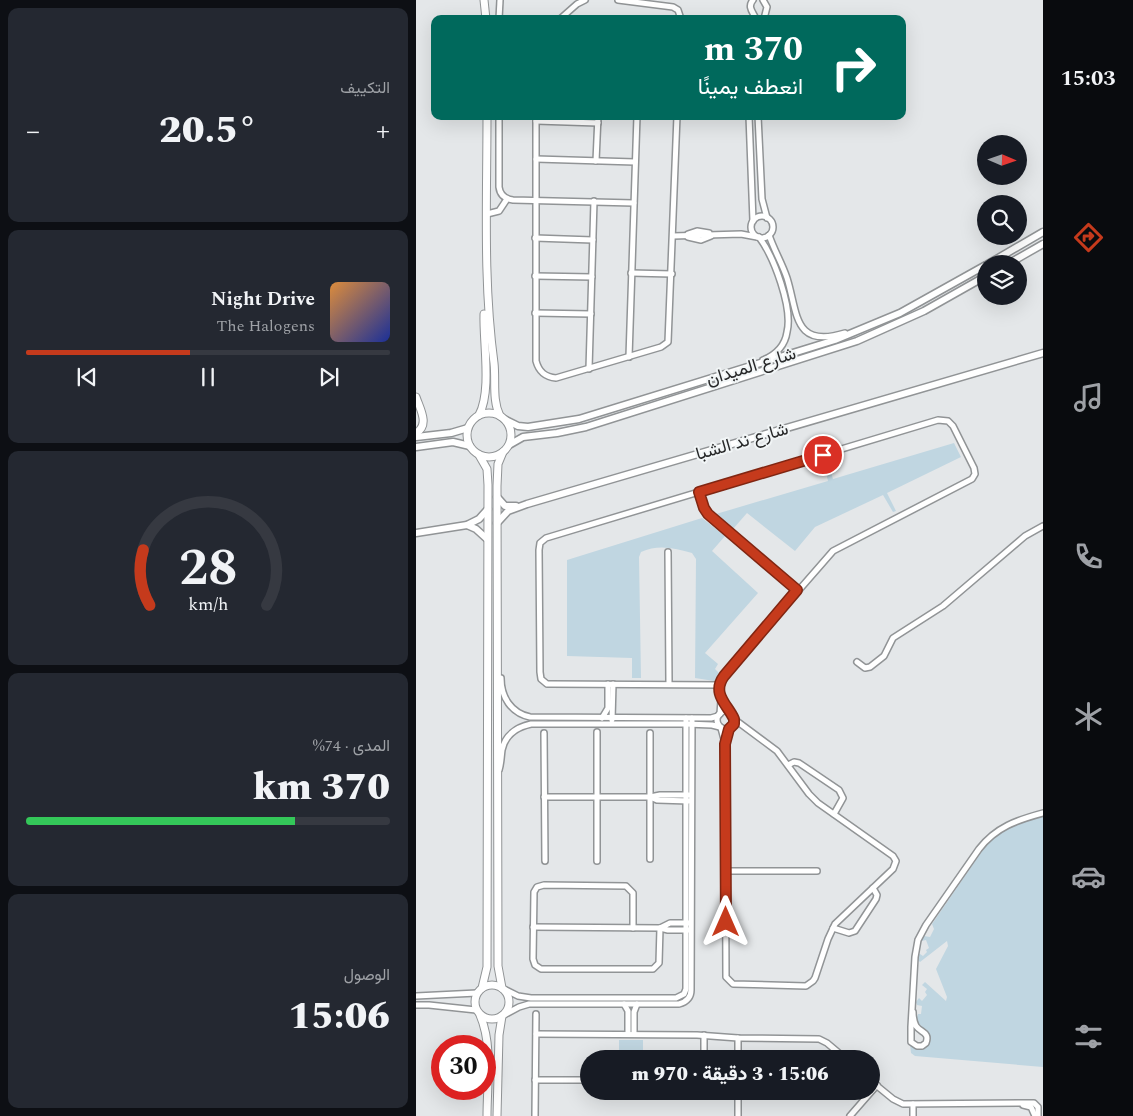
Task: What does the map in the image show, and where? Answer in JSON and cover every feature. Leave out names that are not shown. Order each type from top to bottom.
[{"type":"main road","points":[[484,0],[486,15]]},
{"type":"main road","points":[[487,15],[488,0]]},
{"type":"main road","points":[[478,1012],[490,1019],[503,1015],[507,1011],[509,1002],[509,997],[503,988],[498,966],[497,497],[498,464],[502,452],[509,444],[510,431],[495,401],[487,296],[487,120]]},
{"type":"main road","points":[[487,296],[484,315],[486,396],[483,409],[468,428],[467,437],[470,446],[486,465],[488,473],[487,967],[475,1001],[485,1028],[487,1040],[487,1116]]},
{"type":"main road","points":[[416,397],[424,421],[421,430],[416,433]]},
{"type":"main road","points":[[479,415],[490,413],[502,418]]},
{"type":"main road","points":[[479,455],[491,457],[502,452]]},
{"type":"main road","points":[[480,990],[490,984],[503,988]]},
{"type":"main road","points":[[497,1116],[499,1035],[503,1015]]},
{"type":"street","points":[[499,15],[500,0]]},
{"type":"street","points":[[565,15],[577,4],[585,0]]},
{"type":"street","points":[[618,0],[673,7],[678,10],[679,15]]},
{"type":"street","points":[[753,0],[750,8],[754,15]]},
{"type":"street","points":[[763,0],[767,7],[765,15]]},
{"type":"street","points":[[499,120],[499,190],[502,196],[507,199],[634,203]]},
{"type":"street","points":[[536,120],[536,361],[541,372],[556,378],[664,346],[668,342],[677,120]]},
{"type":"street","points":[[596,161],[598,120]]},
{"type":"street","points":[[629,357],[636,120]]},
{"type":"street","points":[[749,120],[752,230],[765,246],[779,279],[786,307],[788,326],[786,339],[778,350],[750,367]]},
{"type":"street","points":[[758,120],[763,204],[767,218],[772,226],[769,235],[786,275],[795,313],[802,326],[814,335],[825,337],[858,331]]},
{"type":"street","points":[[536,159],[635,162]]},
{"type":"street","points":[[487,214],[499,211],[507,199]]},
{"type":"street","points":[[589,369],[594,201]]},
{"type":"street","points":[[740,234],[760,216],[767,218]]},
{"type":"street","name":"شارع الميدان","points":[[1003,255],[1043,232]]},
{"type":"street","points":[[673,236],[740,234],[766,237],[769,235]]},
{"type":"street","points":[[535,238],[593,240]]},
{"type":"street","points":[[1024,255],[1043,244]]},
{"type":"street","name":"شارع الميدان","points":[[502,418],[523,427],[567,422],[720,374],[750,367],[858,331],[921,303],[977,270]]},
{"type":"street","points":[[632,273],[672,274]]},
{"type":"street","points":[[535,276],[592,277]]},
{"type":"street","name":"شارع الميدان","points":[[509,444],[523,437],[586,427],[842,346],[911,317],[977,281]]},
{"type":"street","points":[[535,313],[591,314]]},
{"type":"street","name":"شارع ند الشبا","points":[[497,523],[508,511],[527,504],[1043,353]]},
{"type":"street","points":[[720,685],[668,683],[547,684],[541,679],[540,672],[540,543],[549,536],[938,420],[945,420],[951,423],[974,468],[975,474],[972,479],[837,548],[829,554],[724,676],[720,685],[721,700],[717,722],[721,728],[725,743],[726,973],[730,983],[736,984],[802,986],[810,984],[815,978],[833,928],[842,916],[895,867],[895,858],[814,800],[775,749],[734,719],[721,700]]},
{"type":"street","points":[[416,437],[451,433],[468,428]]},
{"type":"street","points":[[416,447],[453,442],[470,446]]},
{"type":"street","points":[[699,492],[708,514],[797,590]]},
{"type":"street","name":"شارع ند الشبا","points":[[497,497],[502,504],[509,507],[527,504]]},
{"type":"street","points":[[416,533],[467,525],[479,520],[488,510]]},
{"type":"street","points":[[467,525],[476,529],[487,539]]},
{"type":"street","points":[[857,662],[865,668],[870,667],[885,655],[893,638],[943,606],[1025,536],[1043,526]]},
{"type":"street","points":[[668,552],[668,683]]},
{"type":"street","points":[[498,666],[504,697],[510,707],[521,715],[543,718],[689,721],[721,728],[746,729]]},
{"type":"street","points":[[602,718],[608,708],[611,684]]},
{"type":"street","points":[[611,684],[613,718]]},
{"type":"street","points":[[498,776],[503,746],[509,736],[516,730],[531,724],[689,721],[711,718],[725,712],[730,713]]},
{"type":"street","points":[[585,723],[590,721],[611,721],[613,718]]},
{"type":"street","points":[[725,743],[730,728],[734,724],[734,719]]},
{"type":"street","points":[[503,988],[518,996],[531,998],[678,998],[683,996],[686,991],[689,930],[689,721]]},
{"type":"street","points":[[597,732],[597,861]]},
{"type":"street","points":[[544,733],[545,861]]},
{"type":"street","points":[[650,733],[650,860]]},
{"type":"street","points":[[788,765],[794,762],[799,763],[840,790],[843,798],[834,814]]},
{"type":"street","points":[[544,797],[650,797],[656,795],[689,798]]},
{"type":"street","points":[[913,1012],[916,1025],[928,1037],[926,1043],[922,1046],[914,1045],[911,1040],[916,948],[926,925],[988,838],[1010,823],[1043,813]]},
{"type":"street","points":[[726,871],[817,871]]},
{"type":"street","points":[[633,928],[633,893],[629,888],[623,886],[553,885],[540,886],[535,889],[533,896],[534,962],[538,967],[544,969],[653,969],[659,963],[660,928]]},
{"type":"street","points":[[833,928],[849,933],[854,931],[876,899],[876,893],[873,888]]},
{"type":"street","points":[[660,928],[670,923],[689,924]]},
{"type":"street","points":[[533,927],[689,930]]},
{"type":"street","points":[[503,1015],[529,1004],[679,1004],[688,1000],[692,990],[689,930]]},
{"type":"street","points":[[416,996],[480,990]]},
{"type":"street","points":[[624,1004],[628,1011],[628,1034]]},
{"type":"street","points":[[634,1034],[634,1010],[637,1004]]},
{"type":"street","points":[[416,1005],[478,1012]]},
{"type":"street","points":[[535,1116],[536,1014]]},
{"type":"street","points":[[536,1034],[704,1035],[738,1038],[819,1039],[835,1050]]},
{"type":"street","points":[[704,1035],[704,1050]]},
{"type":"street","points":[[738,1038],[738,1050]]},
{"type":"street","points":[[535,1080],[580,1080]]},
{"type":"street","points":[[880,1088],[903,1104],[1021,1104],[1030,1106],[1036,1116]]},
{"type":"street","points":[[738,1100],[738,1116]]},
{"type":"street","points":[[850,1116],[864,1100]]},
{"type":"street","points":[[913,1104],[913,1116]]},
{"type":"shaded area","points":[[954,443],[961,457],[887,493],[896,511],[893,512],[883,495],[815,527],[795,551],[747,513],[733,529],[716,514],[828,481],[823,461],[827,460],[833,479]]},
{"type":"shaded area","points":[[702,518],[725,536],[712,551],[758,593],[705,653],[718,664],[715,669],[719,673],[717,679],[714,681],[695,678],[696,559],[692,553],[673,548],[654,548],[641,552],[639,557],[641,678],[632,678],[632,658],[567,656],[567,560]]},
{"type":"shaded area","points":[[1043,815],[1043,1067],[915,1056],[911,1053],[910,1044],[921,1048],[929,1035],[916,1020],[918,1014],[921,1014],[922,1006],[917,1005],[916,1002],[919,998],[922,1001],[927,995],[925,992],[927,989],[922,985],[925,982],[946,1001],[947,997],[936,969],[948,946],[947,941],[920,962],[918,955],[923,956],[929,948],[926,940],[921,941],[924,936],[930,937],[934,929],[932,924],[989,841],[1008,828]]},
{"type":"shaded area","points":[[619,1040],[643,1040],[643,1050],[619,1050]]},
{"type":"route","points":[[726,922],[725,744],[729,729],[734,724],[734,719],[721,700],[720,685],[722,678],[797,590],[708,514],[699,492],[823,455]]}]
